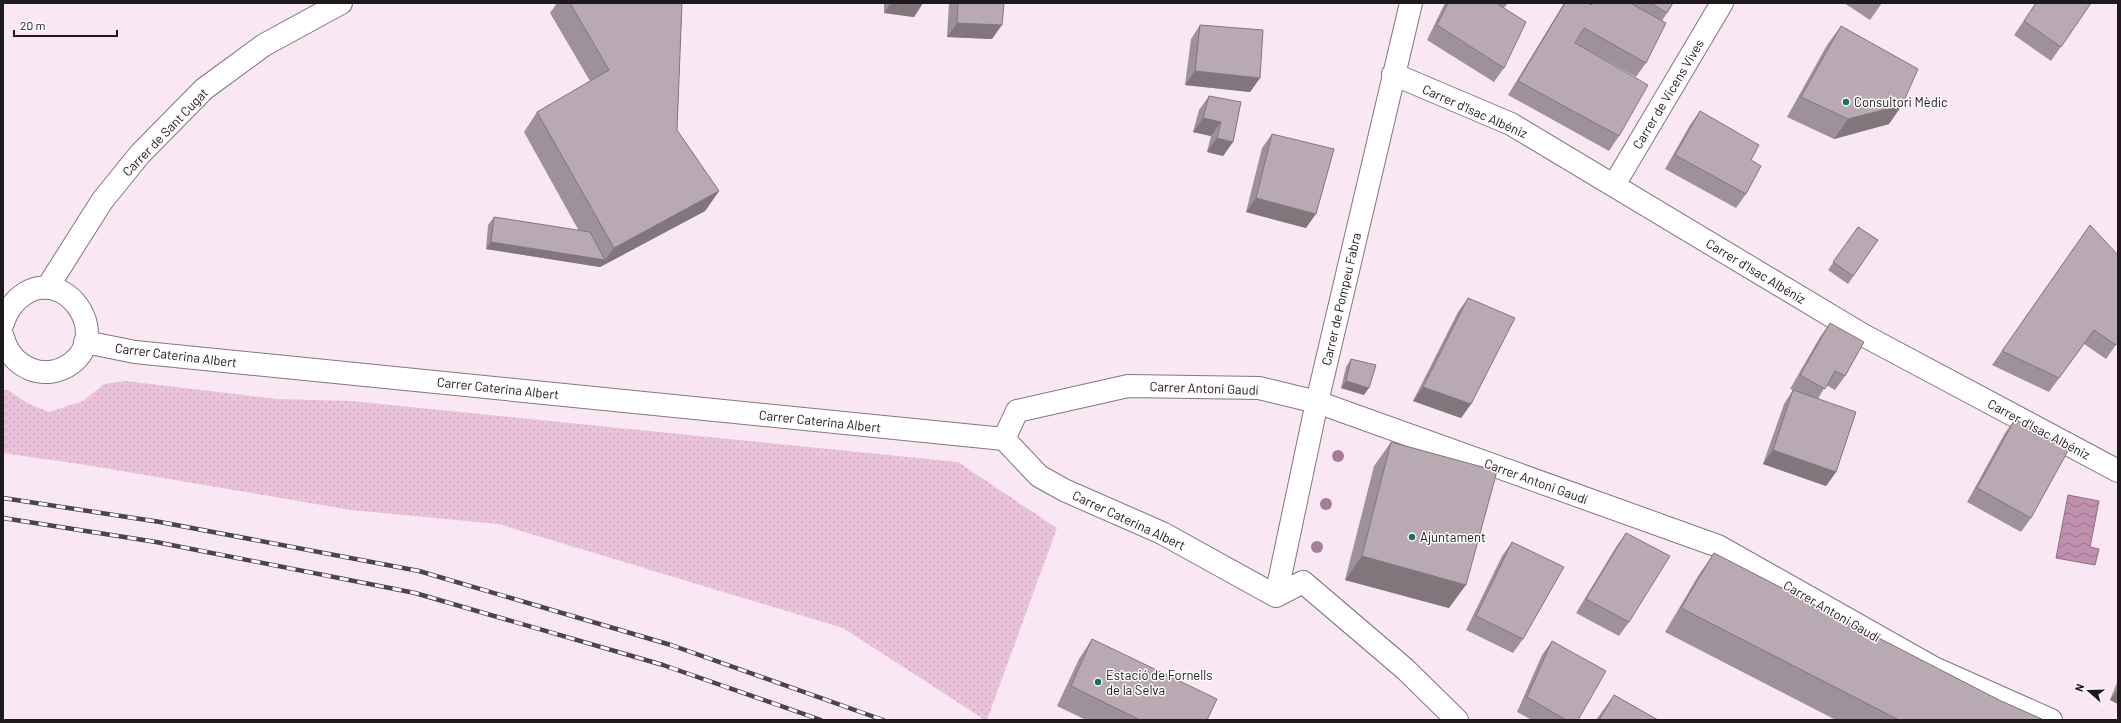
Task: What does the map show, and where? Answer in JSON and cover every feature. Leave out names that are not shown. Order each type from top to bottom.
[{"type":"street","name":"Carrer de Sant Cugat","points":[[47,288],[102,201],[140,154],[204,89],[264,44],[341,3]]},
{"type":"street","name":"Carrer de Pompeu Fabra","points":[[1276,596],[1317,402],[1393,74],[1411,3]]},
{"type":"street","name":"Carrer de Vicens Vives","points":[[1614,186],[1722,3]]},
{"type":"street","name":"Carrer d'Isac Albéniz","points":[[1393,74],[1511,124],[1863,335],[2118,471]]},
{"type":"street","points":[[3,323],[6,311],[14,301],[23,294],[35,289],[47,288],[65,294],[79,306],[85,317],[87,330],[85,342],[77,358],[72,363],[63,369],[40,373],[29,370],[20,364],[5,347],[3,337]]},
{"type":"street","name":"Carrer Caterina Albert","points":[[85,342],[135,352],[1004,439],[1040,476],[1064,490],[1162,533],[1276,596]]},
{"type":"street","name":"Carrer Antoni Gaudí","points":[[1004,439],[1017,411],[1128,386],[1259,388],[1317,402],[1718,546],[1934,668],[2051,720]]},
{"type":"street","points":[[1276,596],[1303,582],[1405,669],[1457,720]]},
{"type":"shaded area","points":[[126,381],[278,399],[351,401],[958,462],[1057,528],[987,720],[985,720],[843,628],[498,524],[351,510],[86,465],[3,453],[3,390],[8,390],[27,403],[49,412],[83,401],[104,384]]},
{"type":"water","points":[[2068,495],[2099,501],[2090,547],[2099,549],[2095,565],[2056,558]]},
{"type":"building","points":[[570,3],[682,3],[677,130],[719,191],[614,248],[537,112],[609,70]]},
{"type":"building","points":[[958,3],[1004,3],[1002,25],[957,23]]},
{"type":"building","points":[[1448,3],[1496,3],[1526,22],[1504,68],[1437,25]]},
{"type":"building","points":[[1565,3],[1588,3],[1591,5],[1593,3],[1630,3],[1666,23],[1646,63],[1584,28],[1575,43],[1648,85],[1619,136],[1518,81]]},
{"type":"building","points":[[1651,3],[1673,3],[1667,13]]},
{"type":"building","points":[[2036,3],[2091,3],[2061,47],[2024,21]]},
{"type":"building","points":[[1200,25],[1263,30],[1260,78],[1195,71]]},
{"type":"building","name":"Consultori Mèdic","points":[[1841,26],[1918,69],[1902,105],[1848,119],[1801,97]]},
{"type":"building","points":[[1209,96],[1241,102],[1233,142],[1217,138],[1221,122],[1203,118]]},
{"type":"building","points":[[1700,111],[1759,145],[1751,160],[1761,166],[1746,194],[1675,155]]},
{"type":"building","points":[[1272,134],[1334,149],[1316,214],[1256,198]]},
{"type":"building","points":[[494,217],[590,232],[605,260],[491,242]]},
{"type":"building","points":[[2090,225],[2118,255],[2118,342],[2116,345],[2094,330],[2059,378],[2002,351]]},
{"type":"building","points":[[1858,227],[1878,240],[1853,276],[1833,262]]},
{"type":"building","points":[[1468,298],[1515,318],[1471,404],[1423,387]]},
{"type":"building","points":[[1830,323],[1864,342],[1845,376],[1835,371],[1825,389],[1800,375]]},
{"type":"building","points":[[1351,359],[1376,365],[1369,388],[1346,381]]},
{"type":"building","points":[[1793,390],[1856,412],[1836,472],[1773,450]]},
{"type":"building","points":[[2015,419],[2069,449],[2031,518],[1977,488]]},
{"type":"building","name":"Ajuntament","points":[[1391,442],[1497,471],[1466,585],[1362,556]]},
{"type":"building","points":[[1626,533],[1670,556],[1629,622],[1586,599]]},
{"type":"building","points":[[1512,542],[1564,567],[1523,639],[1476,616]]},
{"type":"building","points":[[1714,553],[1999,700],[2044,720],[1899,720],[1681,608]]},
{"type":"building","points":[[1092,639],[1217,699],[1207,720],[1140,720],[1071,686]]},
{"type":"building","points":[[1552,641],[1606,671],[1578,720],[1566,720],[1527,697]]},
{"type":"building","points":[[1614,695],[1658,720],[1599,720]]},
{"type":"railway","points":[[3,498],[160,522],[419,571],[671,645],[883,720]]},
{"type":"railway","points":[[3,518],[156,542],[415,593],[663,665],[821,720]]},
{"type":"place","name":"Consultori Mèdic","points":[[1846,102]]},
{"type":"place","name":"Ajuntament","points":[[1412,537]]},
{"type":"place","name":"Estació de Fornells de la Selva","points":[[1098,682]]}]
